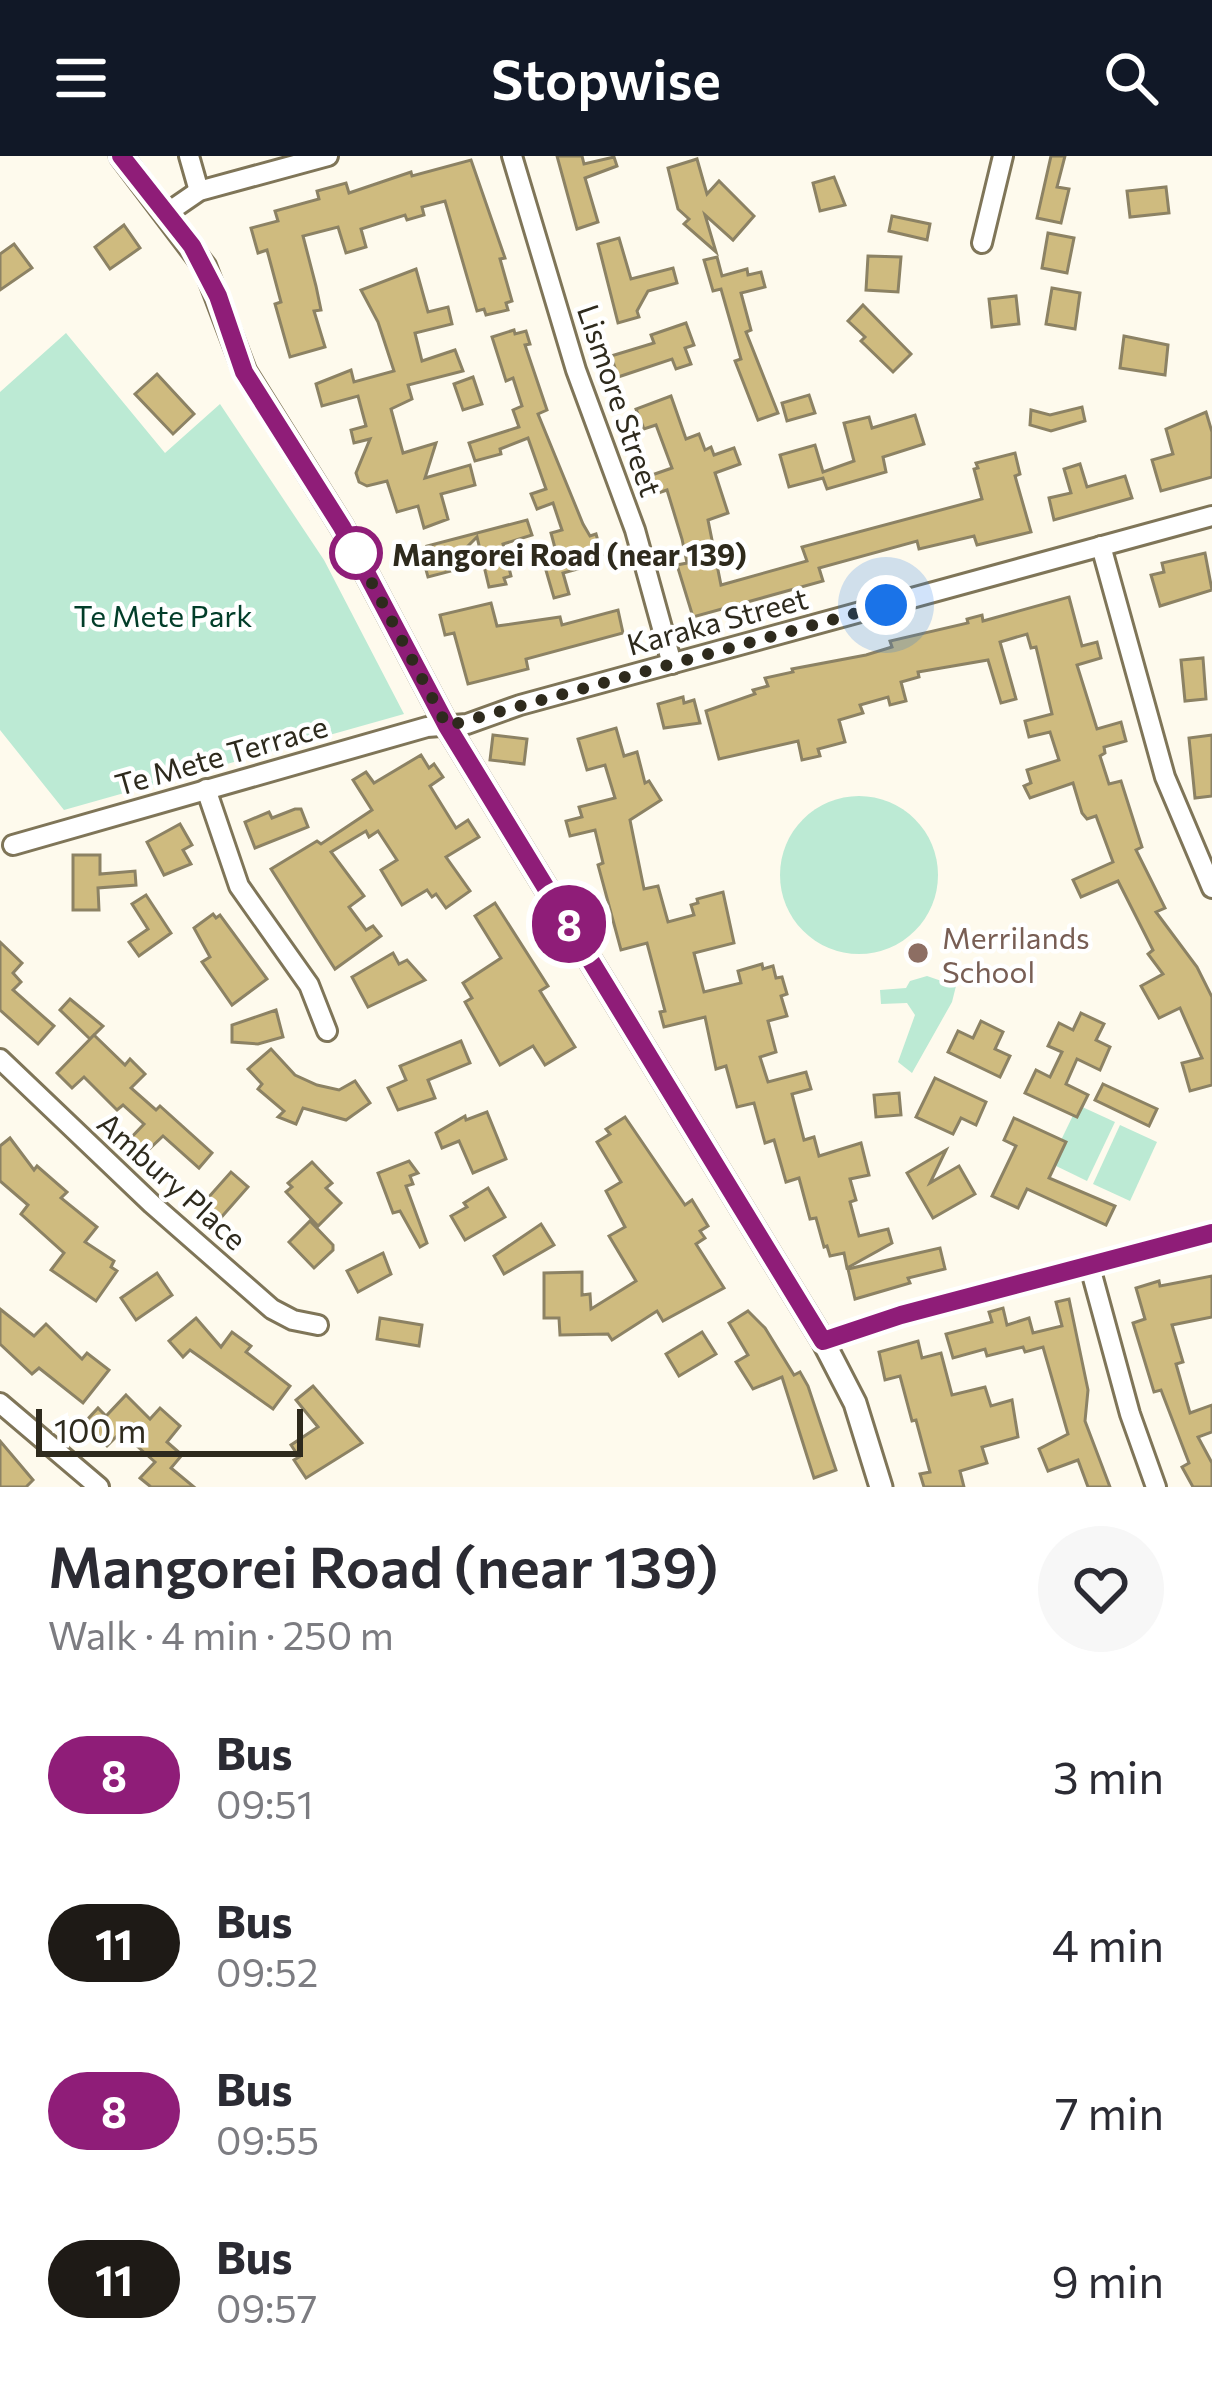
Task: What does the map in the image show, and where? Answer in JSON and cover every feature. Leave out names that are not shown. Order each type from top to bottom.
[{"type":"main road","points":[[121,156],[205,267],[244,372],[342,527],[447,726],[823,1341],[855,1403],[881,1487]]},
{"type":"street","points":[[189,156],[199,191]]},
{"type":"street","points":[[167,213],[199,191],[328,156]]},
{"type":"street","name":"Lismore Street","points":[[512,156],[576,370],[635,530],[672,664]]},
{"type":"street","points":[[982,243],[1004,156]]},
{"type":"street","name":"Karaka Street","points":[[447,726],[1212,516]]},
{"type":"street","points":[[1101,546],[1165,777],[1212,888]]},
{"type":"street","name":"Te Mete Terrace","points":[[13,845],[427,727],[447,726]]},
{"type":"street","points":[[206,789],[238,886],[309,985],[327,1031]]},
{"type":"street","name":"Ambury Place","points":[[0,1059],[152,1204],[272,1309],[318,1325]]},
{"type":"street","points":[[823,1341],[901,1315],[1212,1233]]},
{"type":"street","points":[[1090,1267],[1130,1414],[1156,1487]]},
{"type":"street","points":[[0,1402],[99,1487]]},
{"type":"green space","name":"Te Mete Park","points":[[66,333],[165,453],[220,404],[324,560],[404,714],[64,810],[0,730],[0,392]]},
{"type":"green space","points":[[859,796],[889,802],[915,819],[932,845],[938,875],[932,905],[915,931],[889,948],[859,954],[829,948],[803,931],[786,905],[780,875],[786,845],[803,819],[829,802]]},
{"type":"green space","points":[[927,976],[956,986],[952,1002],[912,1073],[898,1062],[915,1015],[907,1003],[881,1004],[880,990],[906,988],[910,981]]},
{"type":"green space","points":[[1078,1105],[1115,1122],[1087,1181],[1050,1163]]},
{"type":"green space","points":[[1120,1125],[1157,1142],[1130,1201],[1093,1184]]},
{"type":"building","points":[[557,156],[582,156],[584,164],[614,157],[617,166],[585,178],[598,222],[577,229]]},
{"type":"building","points":[[1051,156],[1065,156],[1057,187],[1069,189],[1061,223],[1037,218]]},
{"type":"building","points":[[697,159],[707,194],[719,181],[754,216],[733,240],[705,215],[716,252],[684,224],[689,219],[678,209],[668,168]]},
{"type":"building","points":[[471,160],[505,258],[500,259],[512,301],[506,303],[508,310],[486,315],[484,309],[477,311],[445,201],[422,207],[424,215],[407,220],[405,215],[361,229],[366,247],[346,253],[338,227],[303,236],[321,310],[314,311],[325,347],[290,357],[267,250],[258,253],[251,228],[278,221],[275,211],[319,199],[317,191],[346,183],[349,193],[411,172],[412,176]]},
{"type":"building","points":[[834,177],[845,205],[820,211],[813,183]]},
{"type":"building","points":[[1166,187],[1169,213],[1130,217],[1127,191]]},
{"type":"building","points":[[892,216],[930,224],[927,240],[889,231]]},
{"type":"building","points":[[124,225],[140,248],[110,269],[95,247]]},
{"type":"building","points":[[1048,233],[1074,238],[1067,273],[1042,268]]},
{"type":"building","points":[[619,238],[631,279],[673,268],[677,283],[648,291],[637,311],[639,317],[618,323],[598,244]]},
{"type":"building","points":[[14,244],[32,268],[0,290],[0,254]]},
{"type":"building","points":[[868,256],[901,257],[898,292],[866,290]]},
{"type":"building","points":[[717,257],[722,276],[747,269],[748,275],[761,272],[765,287],[741,293],[751,330],[746,332],[778,413],[758,420],[735,361],[741,359],[721,289],[713,291],[704,260]]},
{"type":"building","points":[[416,269],[428,312],[448,307],[452,324],[415,333],[422,361],[455,350],[463,371],[408,385],[412,399],[391,409],[403,453],[436,443],[425,478],[470,465],[475,485],[441,494],[448,519],[424,528],[418,506],[397,512],[387,481],[367,486],[359,482],[356,473],[370,439],[354,443],[351,430],[366,426],[358,396],[322,406],[316,384],[351,370],[354,382],[394,371],[378,322],[361,290]]},
{"type":"building","points":[[1052,288],[1080,293],[1075,329],[1046,324]]},
{"type":"building","points":[[1016,296],[1019,324],[992,327],[989,299]]},
{"type":"building","points":[[863,305],[911,354],[893,372],[848,321]]},
{"type":"building","points":[[686,323],[694,345],[685,348],[691,364],[676,369],[672,359],[618,377],[611,356],[654,343],[651,335]]},
{"type":"building","points":[[514,330],[515,334],[526,331],[530,344],[525,345],[547,410],[538,414],[583,524],[590,536],[596,534],[602,555],[583,560],[585,567],[563,573],[569,594],[554,598],[545,567],[559,563],[551,533],[562,530],[553,503],[537,509],[531,494],[546,489],[528,438],[500,449],[501,454],[475,461],[469,443],[519,427],[513,410],[522,406],[513,378],[506,381],[492,337]]},
{"type":"building","points":[[1124,336],[1168,345],[1165,375],[1120,368]]},
{"type":"building","points":[[157,374],[194,414],[173,434],[135,394]]},
{"type":"building","points":[[473,377],[482,404],[463,410],[454,384]]},
{"type":"building","points":[[809,395],[815,413],[787,421],[782,403]]},
{"type":"building","points":[[671,396],[686,439],[699,434],[705,450],[711,447],[714,455],[734,448],[740,464],[715,473],[728,513],[708,520],[721,585],[807,561],[802,547],[982,499],[976,463],[1015,453],[1020,474],[1015,476],[1031,532],[977,545],[974,536],[919,549],[917,541],[819,568],[823,581],[693,617],[677,565],[687,563],[667,490],[655,494],[649,476],[672,468],[656,425],[644,429],[636,409]]},
{"type":"building","points":[[1082,407],[1085,421],[1051,431],[1030,425],[1031,410],[1050,415]]},
{"type":"building","points":[[1206,412],[1212,432],[1212,477],[1161,491],[1152,460],[1173,454],[1166,429]]},
{"type":"building","points":[[915,415],[924,444],[883,457],[886,472],[827,489],[823,478],[789,487],[780,455],[815,445],[823,472],[854,461],[844,423],[869,417],[872,428]]},
{"type":"building","points":[[1080,464],[1087,487],[1125,476],[1132,498],[1054,520],[1049,498],[1071,493],[1064,469]]},
{"type":"building","points":[[527,520],[532,535],[503,544],[511,576],[504,578],[506,584],[489,587],[477,537],[453,561],[455,570],[428,577],[423,559],[430,557],[427,546]]},
{"type":"building","points":[[1205,553],[1212,590],[1160,606],[1151,575],[1164,572],[1162,563]]},
{"type":"building","points":[[1069,597],[1082,646],[1097,642],[1101,658],[1077,665],[1097,729],[1121,722],[1126,741],[1104,747],[1100,756],[1109,784],[1121,781],[1142,847],[1136,850],[1165,908],[1156,912],[1197,967],[1212,997],[1212,1085],[1190,1091],[1182,1063],[1202,1058],[1180,1008],[1159,1018],[1141,986],[1163,974],[1148,954],[1153,950],[1118,881],[1081,897],[1073,880],[1113,862],[1096,816],[1087,819],[1082,813],[1073,783],[1030,798],[1024,786],[1031,783],[1027,770],[1059,760],[1050,732],[1029,737],[1025,721],[1052,714],[1036,647],[1031,648],[1027,634],[1000,642],[1016,699],[1001,703],[988,660],[918,672],[919,677],[901,682],[906,701],[890,705],[888,697],[860,705],[863,713],[839,720],[845,742],[818,749],[820,756],[802,760],[798,741],[719,759],[706,711],[755,694],[753,690],[768,686],[765,678],[792,669],[866,655],[892,647],[890,641],[968,623],[967,619],[982,615],[983,621]]},
{"type":"building","points":[[491,603],[497,626],[560,617],[562,625],[618,610],[623,633],[526,659],[528,669],[468,684],[454,633],[445,635],[440,615]]},
{"type":"building","points":[[1203,658],[1206,699],[1185,701],[1181,660]]},
{"type":"building","points":[[683,697],[684,703],[694,700],[700,723],[664,728],[658,704]]},
{"type":"building","points":[[616,728],[624,756],[637,752],[645,783],[649,781],[661,800],[630,820],[644,889],[658,886],[668,922],[694,915],[691,905],[697,899],[723,892],[734,943],[694,953],[704,992],[741,983],[738,971],[773,966],[787,994],[781,996],[787,1016],[768,1021],[776,1052],[760,1057],[768,1082],[806,1072],[811,1089],[792,1094],[804,1140],[814,1137],[819,1156],[861,1143],[869,1175],[850,1179],[859,1236],[888,1229],[892,1243],[847,1268],[844,1253],[830,1256],[824,1247],[816,1218],[810,1219],[799,1178],[786,1182],[774,1140],[765,1143],[754,1103],[737,1107],[726,1066],[716,1069],[705,1017],[664,1027],[660,1012],[665,1011],[647,943],[621,950],[598,865],[603,863],[595,830],[570,836],[566,821],[582,817],[579,807],[615,798],[605,765],[587,770],[578,739]]},
{"type":"building","points":[[493,735],[527,739],[524,764],[490,760]]},
{"type":"building","points":[[1212,735],[1212,796],[1195,798],[1189,738]]},
{"type":"building","points":[[421,755],[443,777],[430,786],[456,828],[468,820],[479,837],[446,857],[470,891],[446,908],[427,890],[402,905],[381,870],[397,860],[378,831],[369,837],[366,831],[331,852],[364,896],[349,907],[366,930],[373,926],[381,936],[335,969],[271,869],[317,841],[321,844],[372,810],[353,780],[366,772],[374,783]]},
{"type":"building","points":[[301,809],[308,827],[255,848],[245,822],[269,812],[272,818]]},
{"type":"building","points":[[180,824],[192,845],[183,850],[191,864],[164,875],[147,842]]},
{"type":"building","points":[[73,855],[100,855],[100,874],[135,871],[136,885],[98,888],[99,910],[73,910]]},
{"type":"building","points":[[146,895],[171,933],[139,956],[129,942],[148,929],[132,904]]},
{"type":"building","points":[[495,903],[548,986],[540,991],[575,1047],[545,1065],[533,1046],[500,1065],[465,1002],[472,998],[463,983],[501,958],[475,916]]},
{"type":"building","points":[[213,914],[220,915],[267,979],[232,1005],[202,962],[210,957],[194,928]]},
{"type":"building","points":[[0,942],[22,963],[13,973],[21,982],[13,990],[54,1026],[38,1044],[0,1010]]},
{"type":"building","points":[[393,953],[399,964],[407,960],[425,980],[368,1007],[352,977]]},
{"type":"building","points":[[70,999],[103,1026],[90,1039],[60,1010]]},
{"type":"building","points":[[276,1010],[283,1037],[258,1044],[232,1042],[232,1025]]},
{"type":"building","points":[[1081,1013],[1104,1024],[1096,1040],[1110,1047],[1100,1070],[1077,1059],[1066,1084],[1088,1095],[1077,1117],[1025,1093],[1036,1070],[1050,1077],[1062,1052],[1048,1046],[1059,1023],[1073,1030]]},
{"type":"building","points":[[981,1021],[1003,1032],[995,1049],[1010,1056],[1000,1077],[948,1052],[958,1031],[973,1038]]},
{"type":"building","points":[[94,1035],[125,1065],[130,1059],[145,1074],[131,1088],[156,1110],[160,1106],[212,1153],[199,1168],[163,1136],[142,1156],[127,1142],[144,1124],[123,1105],[117,1110],[84,1077],[72,1088],[57,1073]]},
{"type":"building","points":[[461,1041],[470,1063],[428,1080],[435,1098],[398,1110],[388,1088],[406,1080],[400,1066]]},
{"type":"building","points":[[271,1049],[295,1075],[317,1085],[339,1090],[355,1081],[370,1103],[346,1120],[303,1108],[296,1124],[278,1117],[284,1111],[258,1089],[262,1084],[248,1069]]},
{"type":"building","points":[[935,1078],[986,1102],[976,1125],[961,1118],[953,1134],[916,1117]]},
{"type":"building","points":[[1103,1084],[1157,1109],[1149,1126],[1095,1100]]},
{"type":"building","points":[[899,1093],[901,1115],[876,1117],[874,1095]]},
{"type":"building","points":[[487,1112],[506,1159],[473,1173],[459,1141],[442,1148],[436,1133],[465,1116],[466,1120]]},
{"type":"building","points":[[625,1117],[685,1205],[692,1200],[708,1226],[700,1231],[705,1238],[696,1244],[724,1288],[663,1321],[657,1311],[612,1340],[608,1334],[560,1335],[559,1318],[544,1318],[544,1273],[582,1272],[582,1295],[590,1294],[591,1309],[636,1281],[609,1236],[625,1227],[606,1191],[621,1182],[597,1142],[610,1134],[606,1129]]},
{"type":"building","points":[[1014,1118],[1066,1142],[1049,1178],[1115,1206],[1106,1225],[1027,1189],[1018,1208],[992,1196],[1016,1146],[1004,1140]]},
{"type":"building","points":[[10,1138],[34,1170],[37,1166],[67,1192],[61,1198],[97,1227],[85,1242],[114,1261],[111,1267],[117,1271],[96,1301],[51,1270],[64,1253],[21,1214],[28,1205],[0,1181],[0,1146]]},
{"type":"building","points":[[946,1150],[930,1183],[959,1166],[975,1194],[933,1218],[907,1173]]},
{"type":"building","points":[[409,1161],[418,1173],[410,1176],[413,1184],[406,1186],[427,1243],[420,1247],[400,1211],[393,1213],[378,1173]]},
{"type":"building","points":[[312,1162],[332,1183],[326,1188],[341,1203],[318,1226],[286,1192],[292,1187],[288,1183]]},
{"type":"building","points":[[231,1172],[248,1187],[218,1221],[206,1210],[212,1203],[207,1199]]},
{"type":"building","points":[[488,1188],[505,1217],[465,1240],[451,1216]]},
{"type":"building","points":[[310,1221],[333,1245],[314,1268],[289,1242]]},
{"type":"building","points":[[541,1224],[554,1245],[504,1274],[494,1256]]},
{"type":"building","points":[[940,1248],[945,1269],[855,1299],[848,1269]]},
{"type":"building","points":[[383,1253],[391,1274],[358,1292],[347,1271]]},
{"type":"building","points":[[157,1273],[172,1295],[136,1320],[121,1298]]},
{"type":"building","points":[[1212,1276],[1212,1317],[1172,1325],[1183,1362],[1176,1364],[1190,1413],[1212,1405],[1212,1432],[1198,1437],[1212,1463],[1212,1487],[1193,1487],[1182,1467],[1189,1463],[1161,1390],[1154,1392],[1133,1323],[1145,1319],[1136,1288]]},
{"type":"building","points":[[1069,1299],[1088,1390],[1085,1421],[1110,1487],[1088,1487],[1078,1460],[1048,1471],[1039,1449],[1068,1434],[1043,1347],[987,1356],[985,1349],[953,1358],[946,1334],[992,1322],[989,1312],[1003,1308],[1007,1325],[1029,1318],[1033,1333],[1062,1326],[1056,1302]]},
{"type":"building","points":[[0,1309],[34,1336],[46,1324],[82,1359],[87,1353],[109,1370],[83,1403],[39,1368],[32,1374],[0,1344]]},
{"type":"building","points":[[748,1311],[765,1328],[794,1375],[800,1372],[808,1386],[836,1470],[814,1478],[782,1377],[753,1389],[736,1362],[748,1355],[729,1323]]},
{"type":"building","points":[[196,1318],[221,1347],[232,1332],[251,1346],[246,1352],[290,1386],[273,1409],[190,1350],[183,1357],[169,1341]]},
{"type":"building","points":[[380,1318],[422,1325],[419,1346],[377,1339]]},
{"type":"building","points":[[702,1332],[716,1354],[679,1376],[666,1354]]},
{"type":"building","points":[[918,1341],[922,1358],[941,1353],[952,1395],[985,1387],[991,1406],[1012,1400],[1018,1437],[982,1447],[987,1463],[960,1471],[964,1487],[924,1487],[920,1474],[930,1472],[900,1376],[885,1380],[879,1352]]},
{"type":"building","points":[[313,1386],[362,1443],[306,1478],[291,1445],[318,1427],[296,1400]]},
{"type":"building","points":[[126,1395],[150,1419],[160,1408],[180,1426],[167,1442],[182,1455],[171,1468],[194,1487],[151,1487],[140,1478],[155,1462],[121,1432],[107,1446],[84,1423],[98,1408],[106,1416]]},
{"type":"building","points":[[0,1441],[33,1480],[26,1487],[0,1487]]},
{"type":"bus line","name":"8","points":[[121,156],[205,267],[244,372],[342,527],[447,726],[823,1341],[901,1315],[1212,1233]]},
{"type":"place","name":"Mangorei Road (near 139)","points":[[356,553]]},
{"type":"place","name":"Merrilands School","points":[[918,953]]},
{"type":"route","points":[[356,553],[354,549],[447,726],[886,605]]}]
